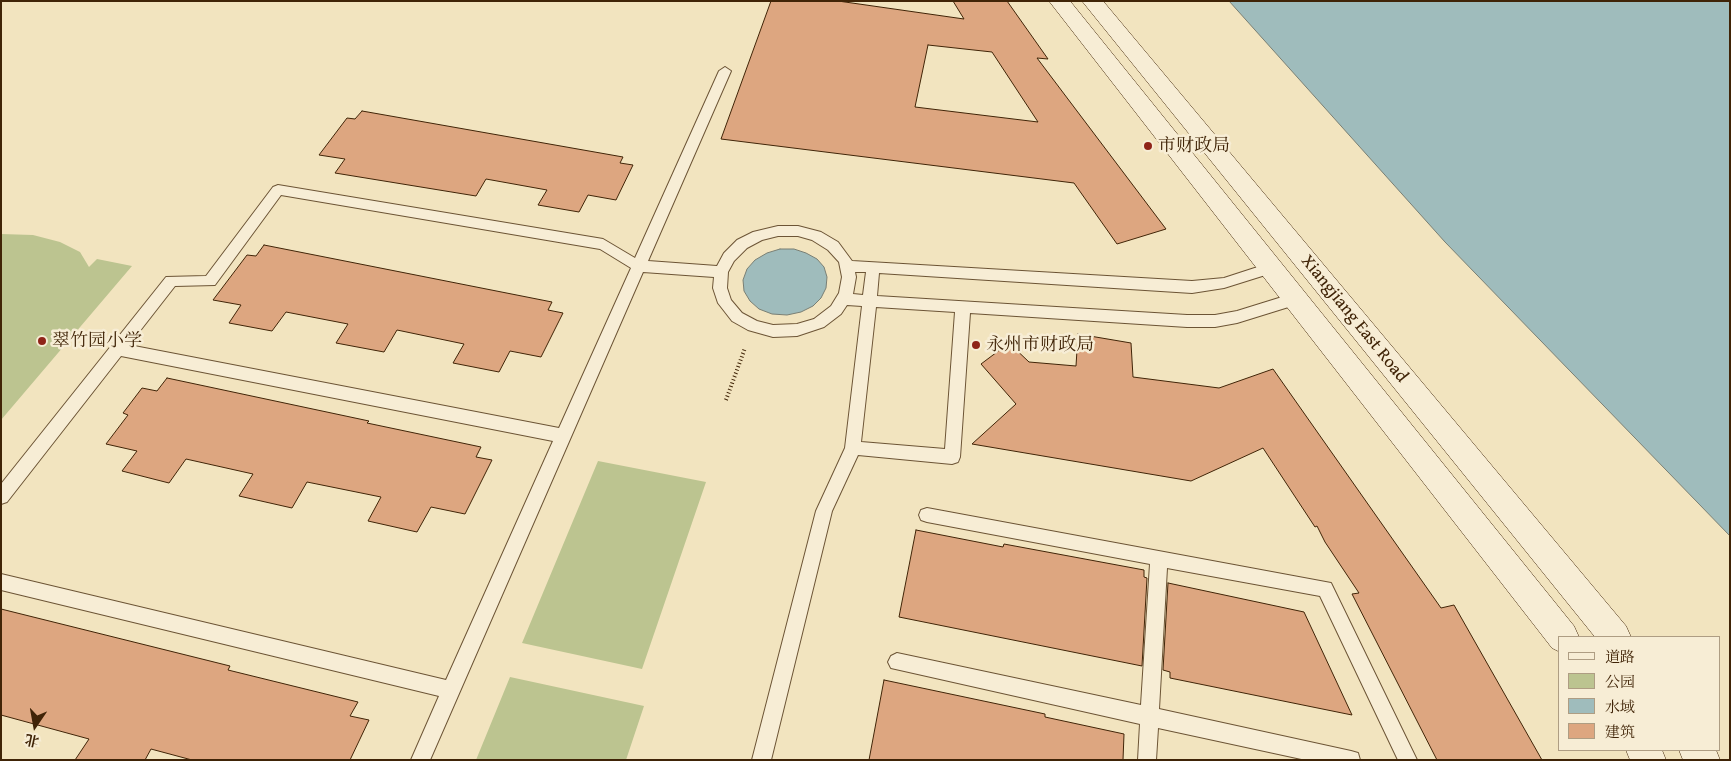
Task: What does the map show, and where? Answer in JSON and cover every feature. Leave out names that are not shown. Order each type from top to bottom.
[{"type":"main road","name":"Xiangjiang East Road","points":[[1059,1],[1562,636]]},
{"type":"main road","name":"Xiangjiang East Road","points":[[1092,1],[1614,636]]},
{"type":"lane","points":[[420,760],[725,71]]},
{"type":"lane","points":[[1,497],[172,281],[210,281],[278,190],[603,244],[638,266],[721,272]]},
{"type":"lane","points":[[778,231],[798,231],[816,236],[833,246],[845,260],[847,266],[849,277],[846,294],[836,310],[818,323],[797,330],[773,331],[753,326],[737,317],[725,303],[720,288],[721,272],[729,257],[742,244],[758,236],[778,231]]},
{"type":"lane","points":[[847,266],[1192,287],[1224,283],[1270,268]]},
{"type":"lane","points":[[761,760],[824,510],[853,448],[873,268]]},
{"type":"lane","points":[[844,299],[1206,321],[1236,316],[1294,298]]},
{"type":"lane","points":[[853,448],[952,457],[963,306]]},
{"type":"lane","points":[[118,349],[563,436]]},
{"type":"lane","points":[[927,515],[1326,589],[1408,760]]},
{"type":"lane","points":[[1147,760],[1159,558]]},
{"type":"lane","points":[[1,582],[451,690]]},
{"type":"lane","points":[[897,662],[1351,760]]},
{"type":"path","points":[[726,400],[753,326]]},
{"type":"green space","name":"翠竹园小学","points":[[1,234],[33,235],[60,242],[80,252],[89,267],[97,259],[132,266],[1,420]]},
{"type":"green space","points":[[598,461],[706,482],[642,669],[522,643]]},
{"type":"green space","points":[[510,677],[644,706],[626,760],[476,760]]},
{"type":"water","points":[[1229,1],[1730,1],[1730,536],[1445,242]]},
{"type":"water","points":[[780,249],[794,249],[806,253],[817,259],[824,267],[827,277],[826,288],[821,298],[813,306],[801,312],[787,315],[772,314],[759,309],[750,301],[744,291],[743,280],[747,269],[755,260],[767,253]]},
{"type":"building","points":[[771,1],[838,1],[964,19],[953,1],[1007,1],[1048,59],[1037,58],[1166,229],[1117,244],[1074,183],[721,139]],"holes":[[[928,45],[992,52],[1038,122],[915,107]]]},
{"type":"building","points":[[362,111],[623,157],[620,163],[633,165],[616,200],[588,195],[579,212],[538,205],[547,190],[486,179],[476,196],[335,173],[345,159],[319,155],[347,118],[355,119]]},
{"type":"building","points":[[264,245],[552,302],[548,310],[563,313],[541,357],[510,351],[499,372],[453,363],[464,344],[397,330],[384,352],[336,343],[348,324],[286,312],[272,331],[229,323],[241,305],[213,300],[247,255],[256,256]]},
{"type":"building","points":[[1078,334],[1131,343],[1133,377],[1219,388],[1273,369],[1441,608],[1454,605],[1542,760],[1437,760],[1352,594],[1359,593],[1325,542],[1317,526],[1315,527],[1263,448],[1191,481],[972,444],[1016,404],[981,364],[1009,343],[1029,362],[1076,366]]},
{"type":"building","points":[[167,378],[481,447],[476,457],[492,460],[465,514],[431,507],[417,532],[368,521],[381,497],[307,482],[292,508],[239,496],[253,474],[186,459],[169,483],[122,471],[137,451],[106,444],[128,415],[123,413],[142,388],[157,391]]},
{"type":"building","points":[[916,530],[1003,547],[1004,544],[1144,570],[1144,577],[1147,578],[1142,666],[899,617]]},
{"type":"building","points":[[1168,583],[1304,612],[1352,715],[1170,678],[1170,672],[1163,670]]},
{"type":"building","points":[[1,609],[230,666],[228,670],[358,702],[350,716],[369,720],[350,760],[192,760],[151,749],[145,760],[75,760],[89,739],[1,715]]},
{"type":"building","points":[[884,680],[1045,714],[1045,717],[1124,734],[1123,760],[869,760]]},
{"type":"place","name":"市财政局","points":[[1148,146]]},
{"type":"place","name":"翠竹园小学","points":[[42,341]]},
{"type":"place","name":"永州市财政局","points":[[976,345]]}]
